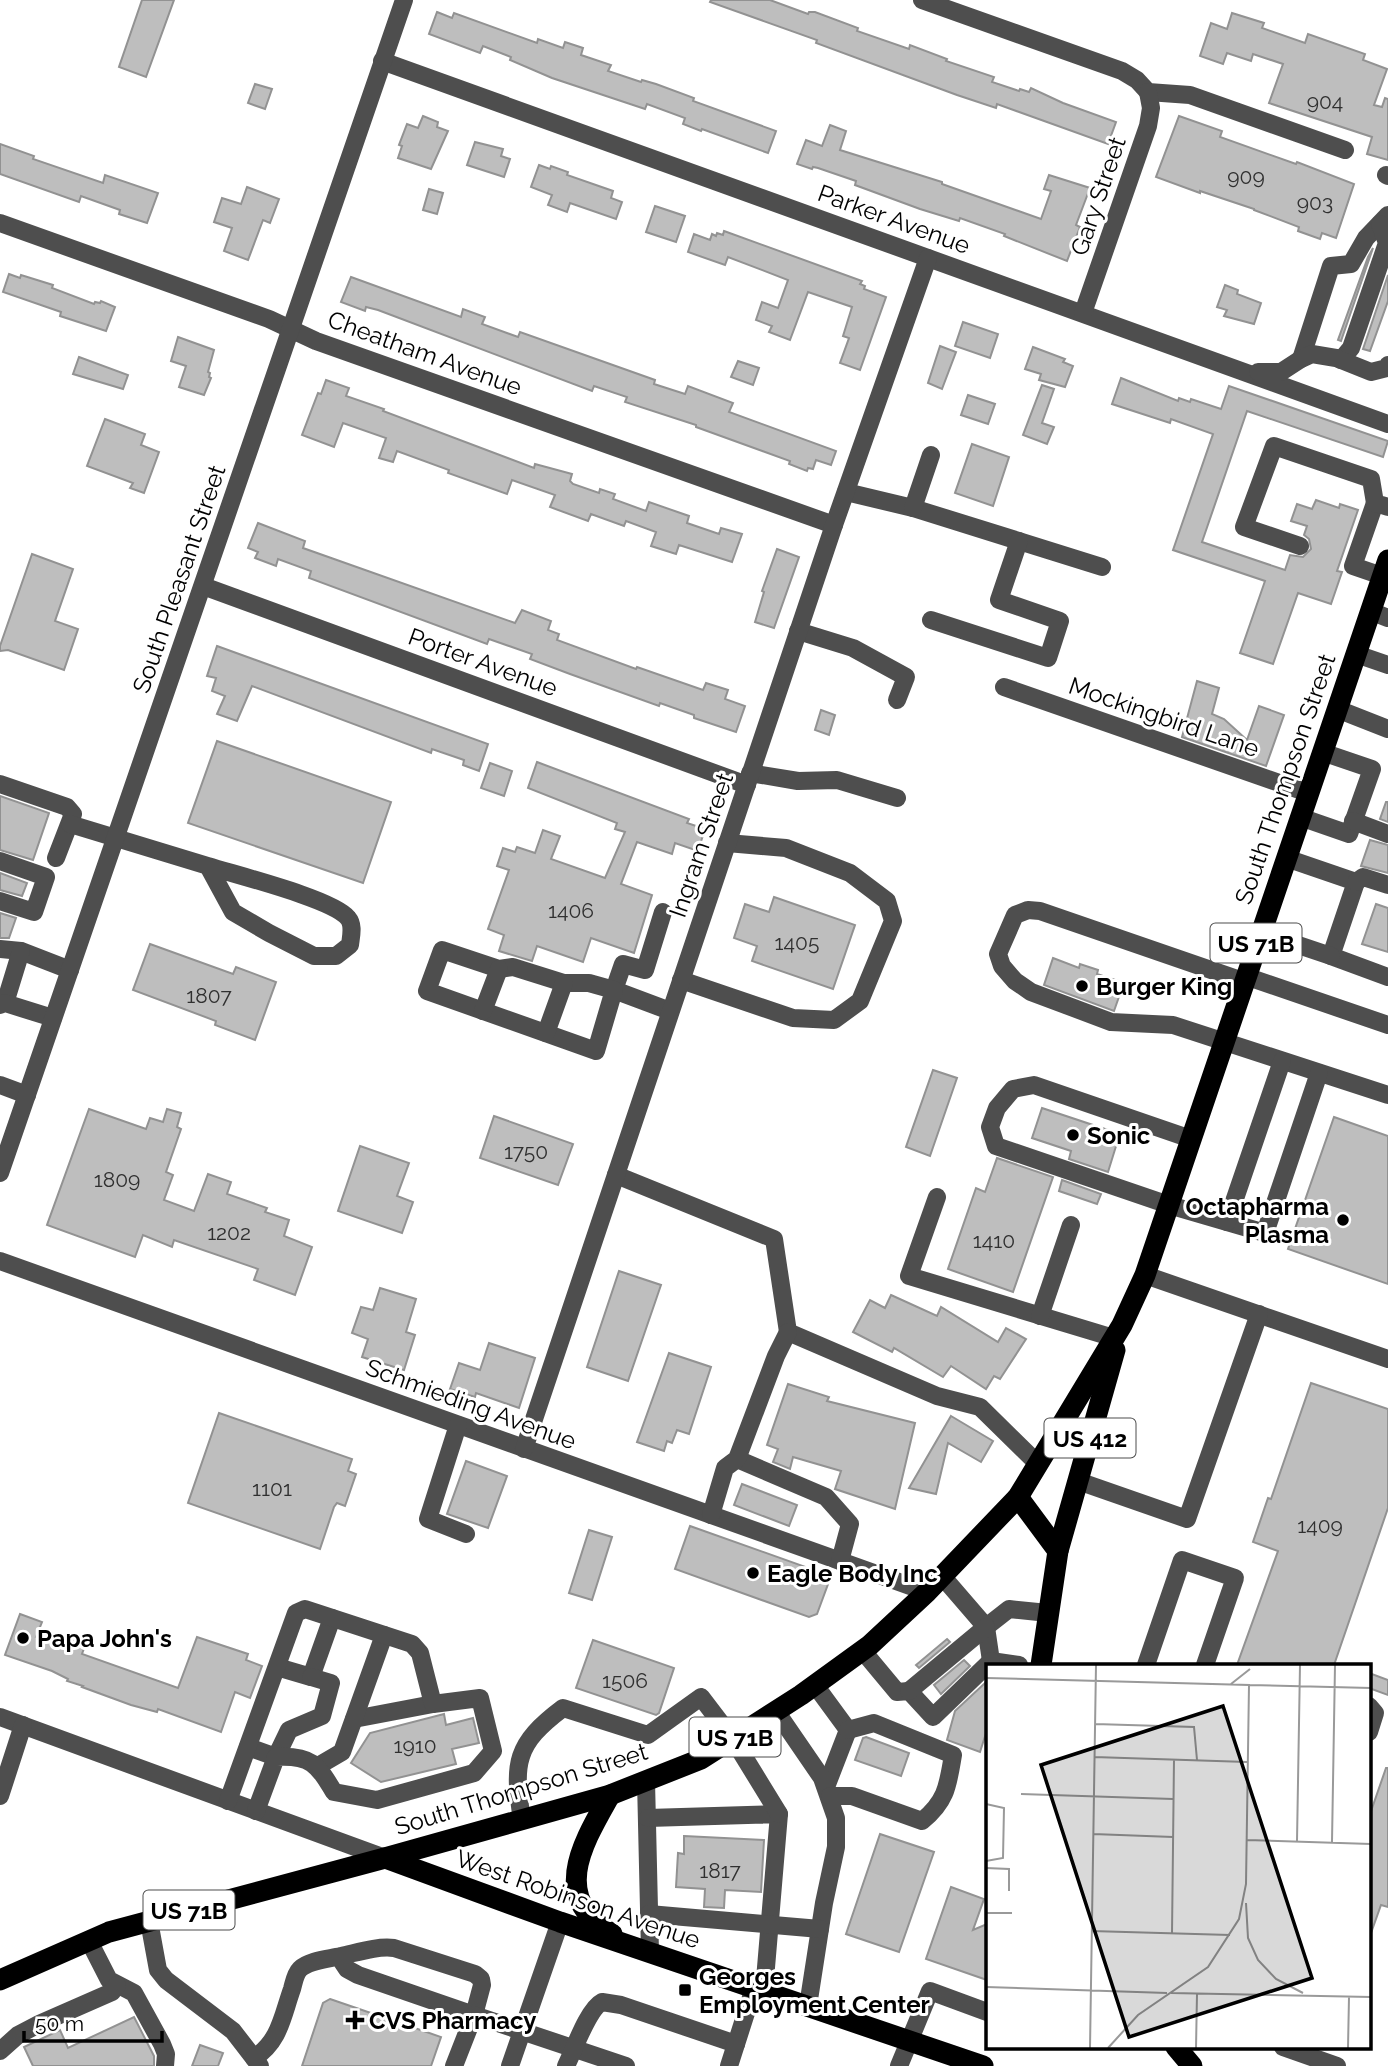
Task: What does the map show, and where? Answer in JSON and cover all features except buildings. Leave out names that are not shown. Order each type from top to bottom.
[{"type":"highway","name":"South Thompson Street","points":[[0,1980],[109,1932],[610,1795],[701,1759],[815,1685],[862,1650],[942,1576],[1018,1497],[1118,1331],[1145,1275],[1356,654],[1379,615],[1386,571]]},
{"type":"highway","name":"US 412","points":[[1041,1664],[1058,1551],[1118,1331]]},
{"type":"highway","points":[[1018,1497],[1058,1551]]},
{"type":"highway","points":[[610,1795],[580,1852],[575,1884],[583,1906],[599,1926],[644,1950]]},
{"type":"highway","name":"West Robinson Avenue","points":[[385,1858],[561,1922],[983,2066]]},
{"type":"highway","points":[[1167,2066],[1175,2048]]},
{"type":"highway","points":[[1176,2048],[1191,2066]]},
{"type":"street","name":"South Pleasant Street","points":[[0,1173],[404,0]]},
{"type":"street","points":[[922,0],[1122,71],[1137,80],[1147,92],[1190,95],[1345,150]]},
{"type":"street","name":"Parker Avenue","points":[[382,61],[1388,424]]},
{"type":"street","name":"Gary Street","points":[[1083,313],[1148,126],[1151,108],[1147,92]]},
{"type":"street","points":[[1301,359],[1331,266],[1351,264],[1366,238],[1384,220]]},
{"type":"street","points":[[1340,360],[1351,348],[1387,243],[1384,220]]},
{"type":"street","name":"Cheatham Avenue","points":[[0,223],[258,315],[329,345],[834,525]]},
{"type":"street","name":"Ingram Street","points":[[524,1449],[798,631],[928,258]]},
{"type":"street","points":[[1244,372],[1281,372],[1312,354],[1340,360],[1371,372],[1387,368],[1388,365]]},
{"type":"street","points":[[1300,546],[1244,527],[1274,446],[1371,479],[1381,505],[1353,566],[1386,571]]},
{"type":"street","points":[[913,508],[931,455]]},
{"type":"street","points":[[846,492],[913,508],[1102,567]]},
{"type":"street","points":[[931,620],[1048,658],[1060,621],[999,600],[1019,541]]},
{"type":"street","name":"Porter Avenue","points":[[203,586],[748,779],[837,780],[897,798]]},
{"type":"street","points":[[798,631],[853,648],[906,677],[897,700]]},
{"type":"street","points":[[1356,654],[1388,665]]},
{"type":"street","name":"Mockingbird Lane","points":[[1004,687],[1308,793]]},
{"type":"street","points":[[1337,709],[1387,726]]},
{"type":"street","points":[[1300,817],[1349,834],[1380,766],[1322,752]]},
{"type":"street","points":[[0,784],[67,807],[73,814],[56,858]]},
{"type":"street","points":[[1353,821],[1388,834]]},
{"type":"street","points":[[70,824],[116,837],[329,904],[349,918],[352,928],[350,944],[336,956],[314,956],[269,933],[233,912],[208,866]]},
{"type":"street","points":[[681,980],[793,1018],[834,1020],[860,1001],[893,921],[887,901],[850,873],[786,848],[727,843]]},
{"type":"street","points":[[1286,858],[1356,882]]},
{"type":"street","points":[[0,861],[46,877],[34,912],[0,901]]},
{"type":"street","points":[[1331,956],[1356,882],[1363,877],[1388,885]]},
{"type":"street","points":[[1388,1024],[1040,911],[1028,910],[1015,915],[998,954],[1002,966],[1015,981],[1043,996],[1111,1022],[1173,1025],[1388,1095]]},
{"type":"street","points":[[663,912],[645,970],[622,964],[614,990],[596,1051],[427,991],[442,950],[499,969],[513,967],[564,983],[589,983],[614,990],[670,1012]]},
{"type":"street","points":[[1260,932],[1388,977]]},
{"type":"street","points":[[0,949],[21,951],[70,970]]},
{"type":"street","points":[[21,951],[2,1004],[53,1018]]},
{"type":"street","points":[[483,1011],[499,969]]},
{"type":"street","points":[[546,1033],[564,983]]},
{"type":"street","points":[[1227,1222],[1282,1061]]},
{"type":"street","points":[[1191,1139],[1034,1085],[1013,1089],[998,1108],[990,1127],[996,1146],[1169,1205],[1265,1233],[1319,1073]]},
{"type":"street","points":[[0,1085],[27,1095]]},
{"type":"street","points":[[616,1175],[774,1239],[788,1332],[776,1356],[737,1459],[725,1468],[711,1515]]},
{"type":"street","points":[[937,1197],[909,1276],[1040,1316],[1118,1331]]},
{"type":"street","points":[[1040,1316],[1071,1225]]},
{"type":"street","name":"Schmieding Avenue","points":[[0,1261],[926,1592]]},
{"type":"street","points":[[1145,1275],[1388,1359]]},
{"type":"street","points":[[1078,1480],[1187,1519],[1259,1314]]},
{"type":"street","points":[[788,1332],[937,1396],[980,1407],[1038,1464]]},
{"type":"street","points":[[458,1425],[428,1519],[466,1534]]},
{"type":"street","points":[[737,1459],[825,1497],[850,1524],[840,1561]]},
{"type":"street","points":[[1146,1664],[1182,1560],[1235,1578],[1205,1664]]},
{"type":"street","points":[[942,1576],[986,1628],[991,1661]]},
{"type":"street","points":[[229,1801],[296,1614],[305,1609],[412,1644],[420,1653],[433,1703]]},
{"type":"street","points":[[862,1650],[897,1692],[909,1691],[1009,1609],[1048,1614]]},
{"type":"street","points":[[310,1677],[332,1618]]},
{"type":"street","points":[[318,1766],[342,1752],[384,1635]]},
{"type":"street","points":[[991,1661],[1012,1664]]},
{"type":"street","points":[[988,1664],[991,1661]]},
{"type":"street","points":[[909,1691],[933,1717],[986,1666]]},
{"type":"street","points":[[256,1811],[289,1730],[322,1716],[331,1683],[277,1667]]},
{"type":"street","points":[[815,1685],[848,1730]]},
{"type":"street","points":[[248,1747],[276,1757],[294,1756],[318,1766],[334,1792],[377,1800],[474,1773],[493,1751],[480,1698],[433,1703],[354,1719]]},
{"type":"street","points":[[522,1820],[516,1772],[523,1752],[537,1730],[563,1708],[648,1735],[701,1698],[733,1739],[779,1814],[771,1923],[759,1990],[729,2066]]},
{"type":"street","points":[[1370,1707],[1375,1713],[1370,1729]]},
{"type":"street","points":[[776,1711],[822,1778],[836,1818],[836,1847],[808,2006]]},
{"type":"street","name":"West Robinson Avenue","points":[[0,1717],[385,1858]]},
{"type":"street","points":[[828,1792],[852,1796],[922,1821],[940,1804],[947,1786],[953,1755],[874,1723],[848,1730]]},
{"type":"street","points":[[0,1796],[23,1725]]},
{"type":"street","points":[[828,1792],[848,1730]]},
{"type":"street","points":[[644,1950],[649,1914],[646,1781]]},
{"type":"street","points":[[648,1818],[779,1814]]},
{"type":"street","points":[[649,1914],[820,1929]]},
{"type":"street","points":[[149,1921],[158,1970],[166,1980],[233,2031],[257,2062],[276,2037],[295,1979],[301,1968],[308,1964],[385,1947],[475,1974],[481,1979],[482,1985],[474,2015],[454,2066]]},
{"type":"street","points":[[510,2066],[561,1922]]},
{"type":"street","points":[[89,1941],[105,1975],[117,1985],[134,1993],[162,2044],[166,2054],[165,2066]]},
{"type":"street","points":[[339,1956],[347,1969],[358,1975],[626,2066]]},
{"type":"street","points":[[0,2051],[18,2035],[112,1992],[117,1985]]},
{"type":"street","points":[[899,2066],[930,1991],[986,2012]]},
{"type":"street","points":[[566,2066],[591,2011],[596,2005],[608,2002],[736,2044]]},
{"type":"street","points":[[1286,2048],[1337,2066]]},
{"type":"place","name":"Burger King","points":[[1082,986]]},
{"type":"place","name":"Sonic","points":[[1073,1135]]},
{"type":"place","name":"Octapharma Plasma","points":[[1343,1220]]},
{"type":"place","name":"Eagle Body Inc","points":[[753,1573]]},
{"type":"place","name":"Papa John's","points":[[23,1638]]},
{"type":"place","name":"Georges Employment Center","points":[[685,1990]]},
{"type":"place","name":"CVS Pharmacy","points":[[355,2020]]}]
